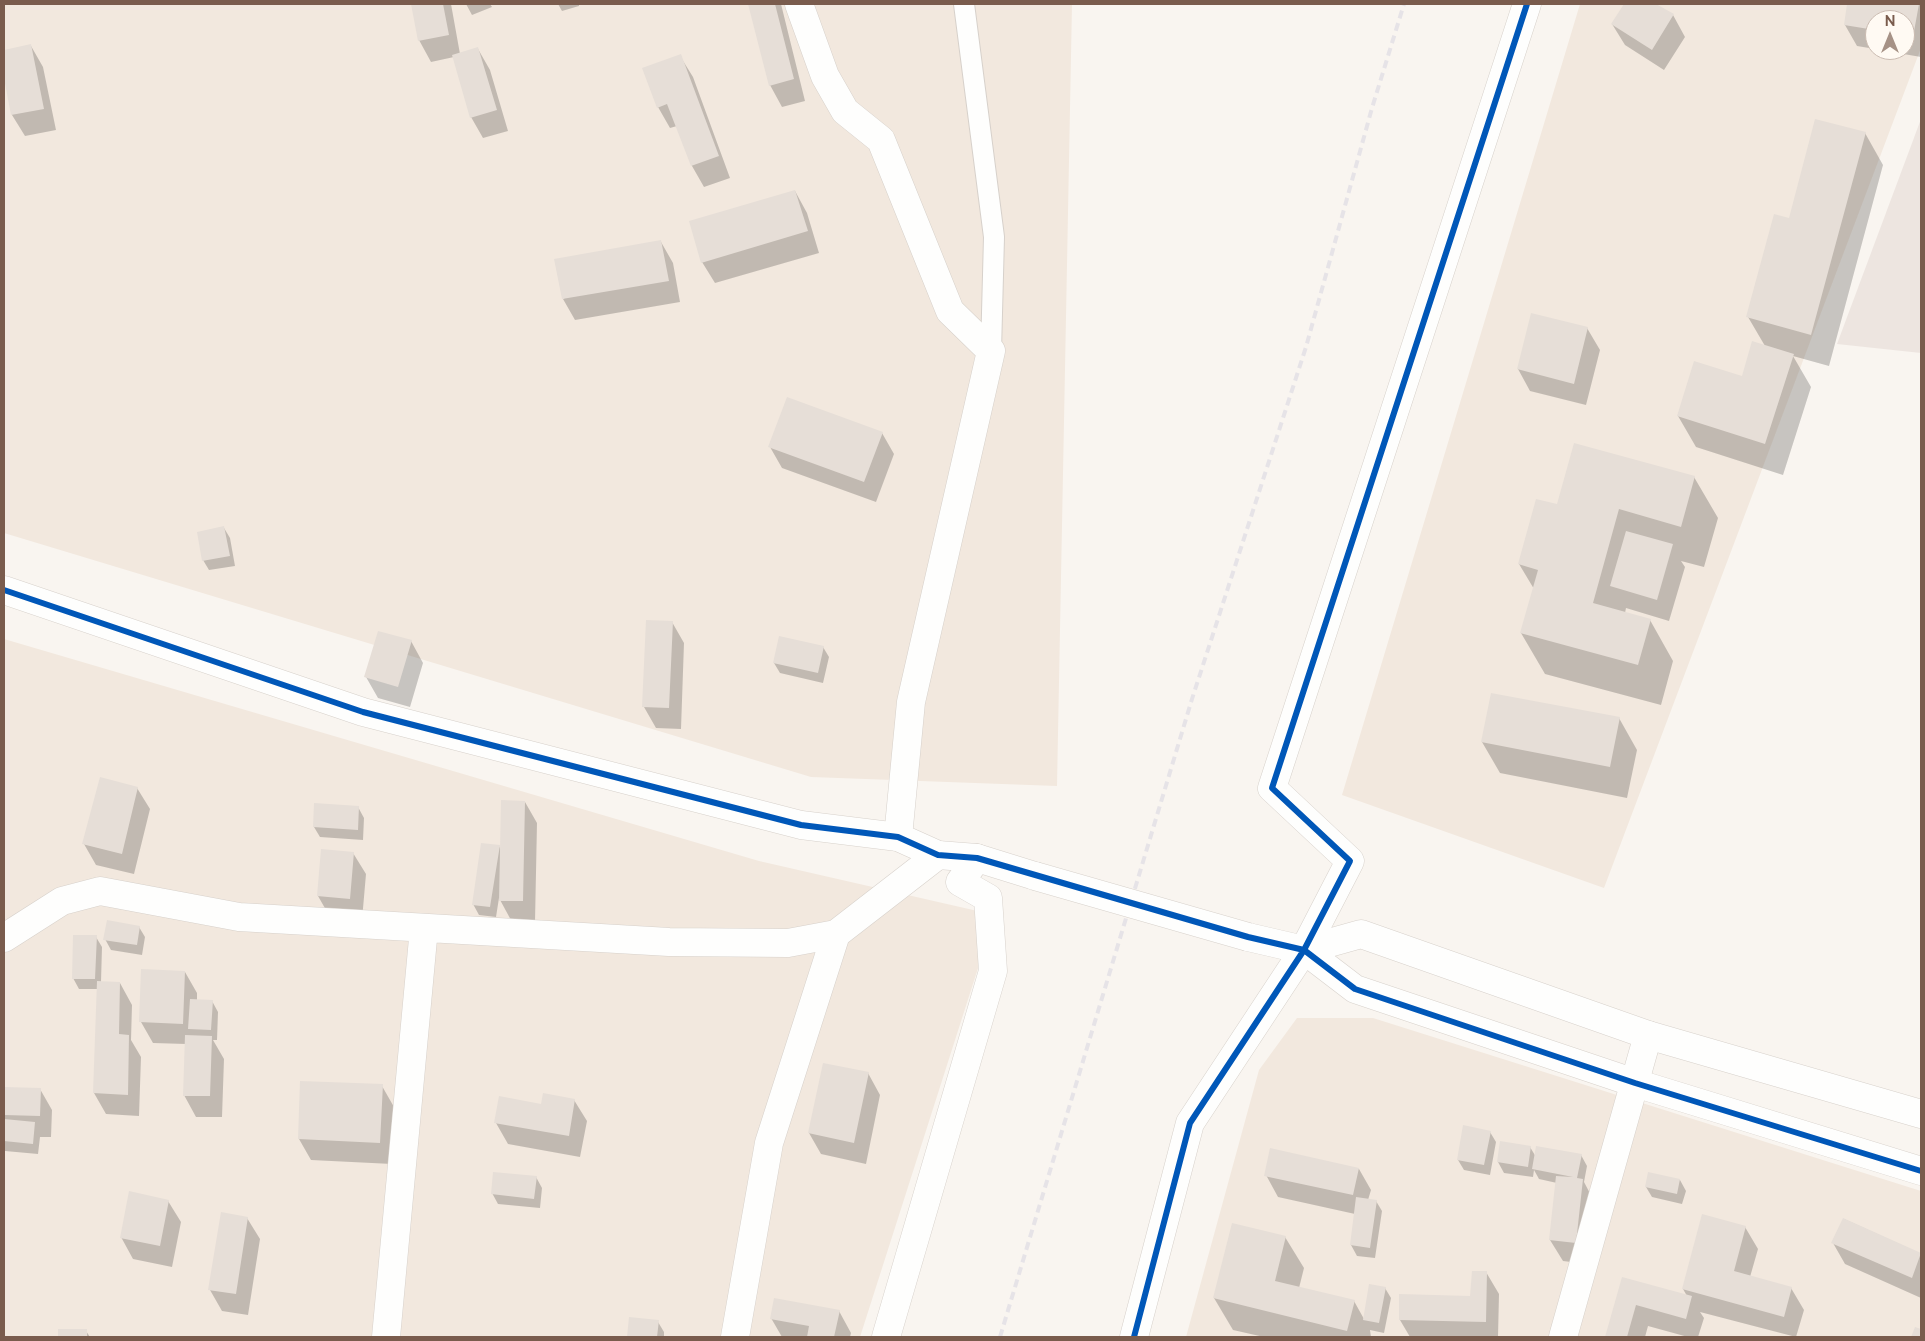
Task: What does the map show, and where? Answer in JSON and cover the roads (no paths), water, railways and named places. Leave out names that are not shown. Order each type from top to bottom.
[{"type":"street","points":[[799,4],[826,76],[844,111],[881,140],[950,311],[991,351],[911,702],[898,838]]},
{"type":"street","points":[[1134,1337],[1190,1123],[1304,950],[1350,861],[1272,788],[1527,4]]},
{"type":"street","points":[[4,590],[363,712],[800,826],[898,838],[938,856],[977,858],[1248,937],[1304,950],[1355,989],[1634,1083],[1921,1171]]},
{"type":"street","points":[[4,938],[62,900],[100,891],[239,917],[668,942],[788,943],[836,934],[938,856]]},
{"type":"street","points":[[886,1337],[993,971],[988,898],[960,882],[977,858]]},
{"type":"street","points":[[386,1337],[424,928]]},
{"type":"street","points":[[735,1337],[769,1143],[836,934]]},
{"type":"street","points":[[1304,950],[1360,934],[1648,1035],[1921,1114]]},
{"type":"street","points":[[1563,1337],[1648,1035]]},
{"type":"lane","points":[[964,4],[994,237],[991,351]]},
{"type":"railway","points":[[1000,1337],[1192,699],[1306,347],[1372,108],[1404,4]]}]
